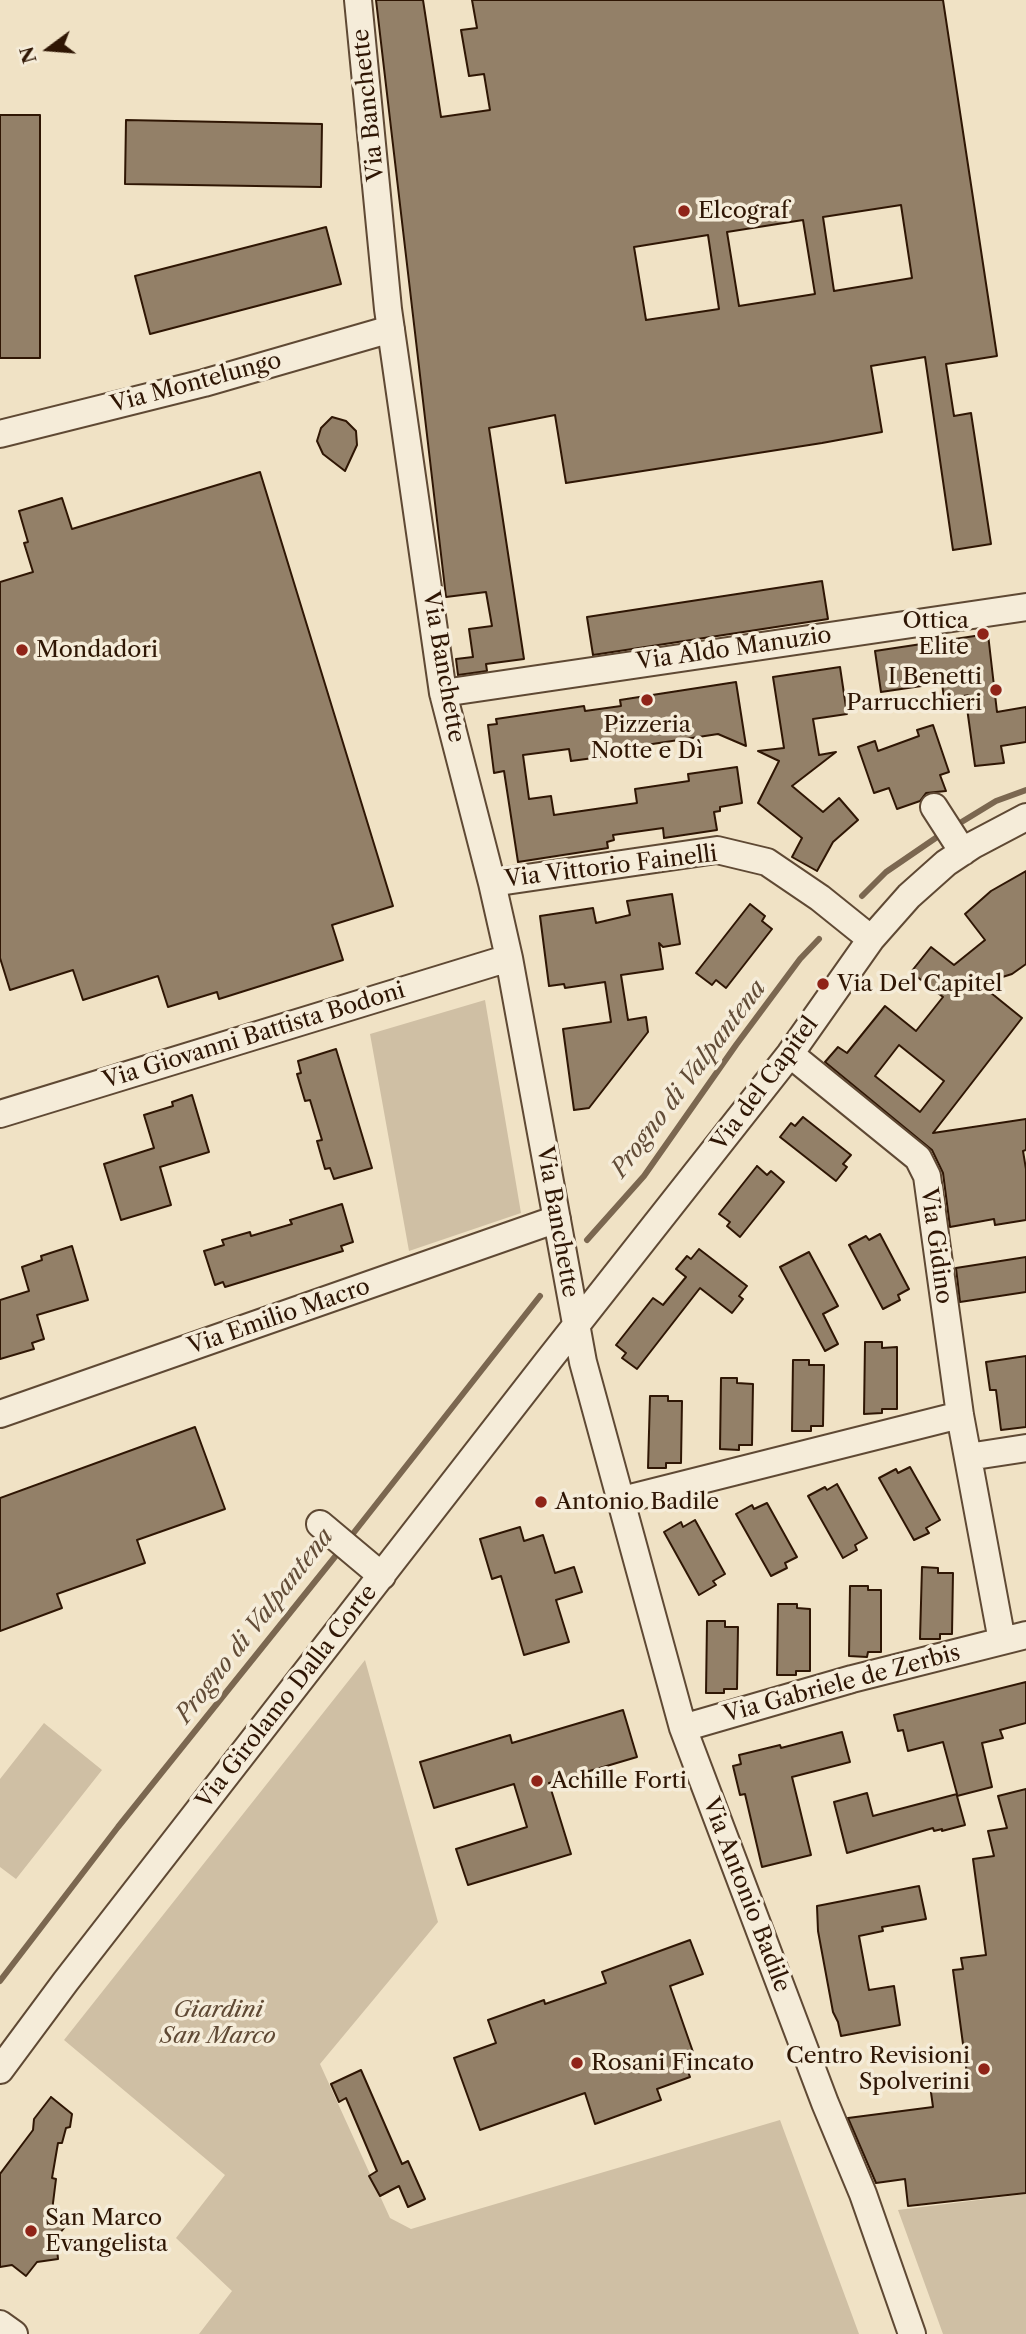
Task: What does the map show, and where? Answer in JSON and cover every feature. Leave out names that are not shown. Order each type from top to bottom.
[{"type":"street","name":"Via Banchette","points":[[358,0],[391,329],[443,693],[509,958],[576,1326]]},
{"type":"street","name":"Via Montelungo","points":[[0,434],[204,383],[391,329]]},
{"type":"street","name":"Via Aldo Manuzio","points":[[443,693],[1026,607]]},
{"type":"street","points":[[934,807],[958,844]]},
{"type":"street","name":"Via del Capitel","points":[[576,1326],[790,1054],[871,939],[958,844],[1026,817]]},
{"type":"street","name":"Via Vittorio Fainelli","points":[[492,883],[717,850],[767,862],[820,898],[871,939]]},
{"type":"street","name":"Via Giovanni Battista Bodoni","points":[[0,1114],[509,958]]},
{"type":"street","name":"Via Gidino","points":[[790,1054],[918,1158],[927,1176],[968,1457]]},
{"type":"street","name":"Via Emilio Macro","points":[[0,1414],[557,1219]]},
{"type":"street","name":"Via Antonio Badile","points":[[576,1326],[583,1362],[683,1728],[825,2103],[863,2194],[912,2334]]},
{"type":"street","name":"Via Girolamo Dalla Corte","points":[[0,2070],[66,1981],[576,1326]]},
{"type":"street","points":[[622,1500],[960,1415]]},
{"type":"street","points":[[968,1457],[1026,1448]]},
{"type":"street","name":"Via Gabriele de Zerbis","points":[[683,1728],[852,1679],[1014,1638],[968,1457]]},
{"type":"street","points":[[320,1524],[382,1576]]},
{"type":"street","points":[[0,2324],[15,2334]]},
{"type":"green space","points":[[485,1000],[521,1213],[409,1251],[370,1034]]},
{"type":"green space","name":"Giardini San Marco","points":[[365,1660],[438,1922],[320,2064],[390,2218],[411,2229],[780,2120],[859,2334],[199,2334],[232,2291],[176,2238],[225,2175],[64,2040]]},
{"type":"green space","points":[[44,1723],[102,1770],[16,1879],[0,1867],[0,1779]]},
{"type":"green space","points":[[1026,2194],[1026,2334],[943,2334],[898,2210]]},
{"type":"building","points":[[376,0],[423,0],[441,117],[490,110],[484,74],[469,76],[461,30],[477,28],[472,0],[943,0],[997,356],[946,364],[954,416],[971,413],[991,544],[953,550],[925,357],[871,366],[882,432],[822,443],[566,483],[555,415],[489,428],[524,659],[486,664],[487,671],[458,675],[456,659],[473,657],[469,629],[492,626],[486,592],[446,597]],"holes":[[[901,205],[912,278],[834,291],[823,217]],[[803,220],[815,294],[739,306],[727,232]],[[708,235],[719,309],[646,320],[634,247]]]},
{"type":"building","points":[[0,115],[40,115],[40,358],[0,358]]},
{"type":"building","points":[[126,120],[322,124],[321,187],[125,184]]},
{"type":"building","points":[[326,227],[341,284],[150,334],[135,276]]},
{"type":"building","points":[[332,417],[346,421],[356,431],[357,445],[345,471],[323,454],[317,441],[321,428]]},
{"type":"building","points":[[260,472],[393,906],[332,925],[343,960],[219,999],[217,992],[168,1007],[158,976],[83,1000],[73,970],[10,990],[0,958],[0,582],[33,572],[24,543],[28,542],[19,511],[62,498],[72,529]]},
{"type":"building","points":[[822,581],[828,619],[593,655],[587,617]]},
{"type":"building","points":[[988,634],[997,712],[1026,707],[1026,742],[1001,746],[1004,763],[975,766],[967,708],[973,706],[970,695],[944,699],[942,683],[881,692],[875,651]]},
{"type":"building","points":[[840,667],[847,714],[813,719],[819,755],[836,752],[792,786],[823,812],[839,798],[858,820],[833,842],[817,871],[792,857],[802,838],[758,803],[779,761],[758,751],[784,748],[773,677]]},
{"type":"building","points":[[736,682],[746,746],[718,734],[600,752],[601,757],[571,761],[569,749],[523,755],[529,799],[551,796],[554,815],[637,803],[635,789],[689,781],[688,774],[737,767],[742,803],[720,807],[720,811],[714,812],[717,830],[664,838],[663,828],[613,835],[614,840],[607,842],[608,848],[518,862],[504,771],[494,773],[488,725],[497,724],[496,719],[584,706],[585,711],[621,706],[620,700]]},
{"type":"building","points":[[933,725],[949,772],[940,775],[946,791],[926,793],[920,801],[897,809],[889,788],[874,793],[858,747],[875,741],[878,751],[919,736],[917,730]]},
{"type":"building","points":[[1026,871],[1026,964],[1012,974],[980,984],[1022,1018],[933,1133],[1026,1119],[1026,1150],[1023,1151],[1026,1169],[1026,1220],[995,1225],[994,1219],[950,1227],[943,1173],[932,1150],[825,1062],[838,1047],[847,1053],[885,1006],[916,1031],[943,997],[911,972],[931,947],[954,965],[985,940],[965,914],[991,891]],"holes":[[[899,1045],[944,1081],[920,1112],[875,1076]]]},
{"type":"building","points":[[672,894],[680,944],[663,947],[659,943],[663,969],[621,975],[628,1020],[646,1017],[648,1032],[589,1108],[574,1110],[563,1029],[611,1022],[605,982],[565,988],[564,984],[549,986],[540,916],[593,908],[596,923],[630,915],[627,901]]},
{"type":"building","points":[[750,904],[765,916],[762,921],[772,929],[726,988],[716,980],[712,985],[696,973]]},
{"type":"building","points":[[336,1049],[372,1168],[334,1179],[330,1168],[325,1169],[317,1141],[322,1140],[310,1100],[305,1101],[297,1074],[301,1073],[298,1061]]},
{"type":"building","points":[[192,1095],[209,1152],[160,1167],[171,1205],[121,1220],[104,1164],[154,1148],[144,1115],[173,1106],[172,1102]]},
{"type":"building","points":[[803,1117],[851,1155],[843,1164],[847,1167],[836,1181],[780,1137],[791,1123],[795,1126]]},
{"type":"building","points":[[757,1166],[767,1175],[771,1171],[784,1182],[740,1237],[727,1226],[730,1222],[719,1214]]},
{"type":"building","points":[[342,1204],[353,1242],[341,1246],[343,1251],[225,1287],[223,1282],[215,1285],[204,1251],[224,1245],[222,1240],[250,1232],[251,1236],[292,1224],[290,1220]]},
{"type":"building","points":[[880,1234],[909,1289],[898,1295],[900,1300],[883,1309],[849,1245],[866,1236],[869,1240]]},
{"type":"building","points":[[72,1246],[88,1300],[37,1315],[44,1339],[32,1343],[34,1349],[0,1359],[0,1300],[29,1291],[22,1267],[42,1260],[41,1256]]},
{"type":"building","points":[[699,1249],[747,1286],[739,1296],[743,1299],[732,1313],[700,1288],[637,1369],[622,1358],[626,1353],[616,1345],[653,1298],[663,1305],[686,1277],[676,1269],[687,1256],[691,1259]]},
{"type":"building","points":[[809,1252],[838,1306],[823,1314],[838,1344],[825,1351],[780,1267]]},
{"type":"building","points":[[1026,1257],[1026,1292],[960,1302],[956,1268]]},
{"type":"building","points":[[865,1342],[882,1342],[882,1348],[897,1347],[897,1409],[882,1409],[882,1413],[864,1414]]},
{"type":"building","points":[[1026,1356],[1026,1427],[1001,1430],[996,1390],[990,1390],[986,1362]]},
{"type":"building","points":[[793,1360],[809,1360],[809,1365],[824,1365],[823,1426],[811,1426],[811,1431],[792,1431]]},
{"type":"building","points":[[721,1378],[737,1378],[737,1383],[753,1384],[752,1445],[739,1445],[739,1450],[720,1449]]},
{"type":"building","points":[[650,1396],[668,1396],[668,1401],[682,1401],[681,1463],[666,1463],[666,1468],[648,1468]]},
{"type":"building","points":[[195,1427],[225,1509],[137,1540],[145,1563],[57,1594],[62,1608],[0,1631],[0,1498]]},
{"type":"building","points":[[910,1467],[940,1520],[926,1528],[929,1533],[914,1540],[879,1478],[896,1469],[898,1473]]},
{"type":"building","points":[[837,1484],[867,1538],[855,1545],[857,1550],[843,1558],[808,1496]]},
{"type":"building","points":[[767,1503],[797,1557],[785,1563],[787,1568],[771,1576],[736,1514],[752,1505],[754,1509]]},
{"type":"building","points":[[695,1520],[725,1574],[713,1581],[716,1585],[699,1595],[664,1532],[681,1522],[683,1527]]},
{"type":"building","points":[[520,1527],[524,1541],[543,1535],[555,1573],[574,1567],[582,1592],[556,1600],[569,1642],[524,1655],[501,1576],[492,1579],[480,1539]]},
{"type":"building","points":[[922,1567],[938,1568],[938,1573],[953,1573],[952,1634],[940,1634],[940,1639],[920,1639]]},
{"type":"building","points":[[850,1586],[868,1586],[868,1590],[881,1590],[881,1652],[868,1652],[867,1657],[849,1656]]},
{"type":"building","points":[[778,1604],[797,1604],[797,1608],[810,1609],[810,1671],[796,1671],[796,1675],[777,1675]]},
{"type":"building","points":[[707,1621],[725,1621],[725,1627],[738,1627],[737,1689],[724,1689],[724,1693],[706,1693]]},
{"type":"building","points":[[1026,1682],[1026,1723],[1000,1730],[1003,1738],[982,1743],[992,1787],[957,1796],[965,1825],[942,1831],[934,1831],[933,1828],[847,1853],[834,1802],[867,1793],[873,1816],[957,1794],[943,1742],[908,1751],[903,1730],[898,1731],[894,1715]]},
{"type":"building","points":[[623,1710],[637,1757],[549,1783],[571,1854],[468,1885],[456,1849],[527,1827],[514,1784],[434,1808],[420,1762],[510,1735],[512,1743]]},
{"type":"building","points":[[842,1732],[850,1762],[792,1777],[811,1855],[762,1867],[745,1794],[740,1795],[733,1766],[741,1764],[739,1755],[780,1745],[781,1748]]},
{"type":"building","points":[[1026,1789],[1026,2193],[908,2206],[905,2179],[876,2183],[848,2118],[933,2107],[930,2085],[968,2081],[953,1970],[963,1969],[961,1958],[986,1955],[973,1859],[994,1856],[988,1831],[1007,1828],[998,1796]]},
{"type":"building","points":[[919,1886],[926,1919],[882,1927],[883,1931],[859,1936],[869,1990],[894,1986],[900,2025],[841,2036],[833,2012],[818,1931],[817,1906]]},
{"type":"building","points":[[690,1940],[703,1974],[670,1986],[693,2052],[682,2055],[690,2077],[657,2089],[661,2100],[595,2124],[585,2093],[480,2130],[454,2058],[496,2043],[488,2020],[544,2000],[545,2004],[606,1983],[602,1972]]},
{"type":"building","points":[[361,2070],[402,2164],[408,2161],[425,2199],[408,2207],[399,2186],[380,2196],[369,2176],[377,2171],[346,2098],[339,2102],[331,2084]]},
{"type":"building","points":[[51,2097],[72,2114],[70,2127],[66,2128],[62,2143],[58,2143],[52,2178],[56,2179],[52,2211],[68,2223],[56,2238],[58,2259],[37,2262],[26,2276],[12,2265],[0,2267],[0,2174],[33,2130],[34,2119]]},
{"type":"waterway","name":"Progno di Valpantena","points":[[955,826],[996,801],[1026,790]]},
{"type":"waterway","name":"Progno di Valpantena","points":[[862,896],[886,872],[943,833]]},
{"type":"waterway","name":"Progno di Valpantena","points":[[587,1240],[644,1176],[736,1045],[800,959],[819,939]]},
{"type":"waterway","name":"Progno di Valpantena","points":[[348,1540],[540,1296]]},
{"type":"waterway","name":"Progno di Valpantena","points":[[0,1981],[118,1827],[342,1548]]},
{"type":"place","name":"Elcograf","points":[[684,211]]},
{"type":"place","name":"Ottica Elite","points":[[983,634]]},
{"type":"place","name":"Mondadori","points":[[22,650]]},
{"type":"place","name":"I Benetti Parrucchieri","points":[[996,690]]},
{"type":"place","name":"Pizzeria Notte e Dì","points":[[647,700]]},
{"type":"place","name":"Via Del Capitel","points":[[823,984]]},
{"type":"place","name":"Antonio Badile","points":[[541,1502]]},
{"type":"place","name":"Achille Forti","points":[[537,1781]]},
{"type":"place","name":"Rosani Fincato","points":[[577,2063]]},
{"type":"place","name":"Centro Revisioni Spolverini","points":[[984,2069]]},
{"type":"place","name":"San Marco Evangelista","points":[[31,2231]]}]
